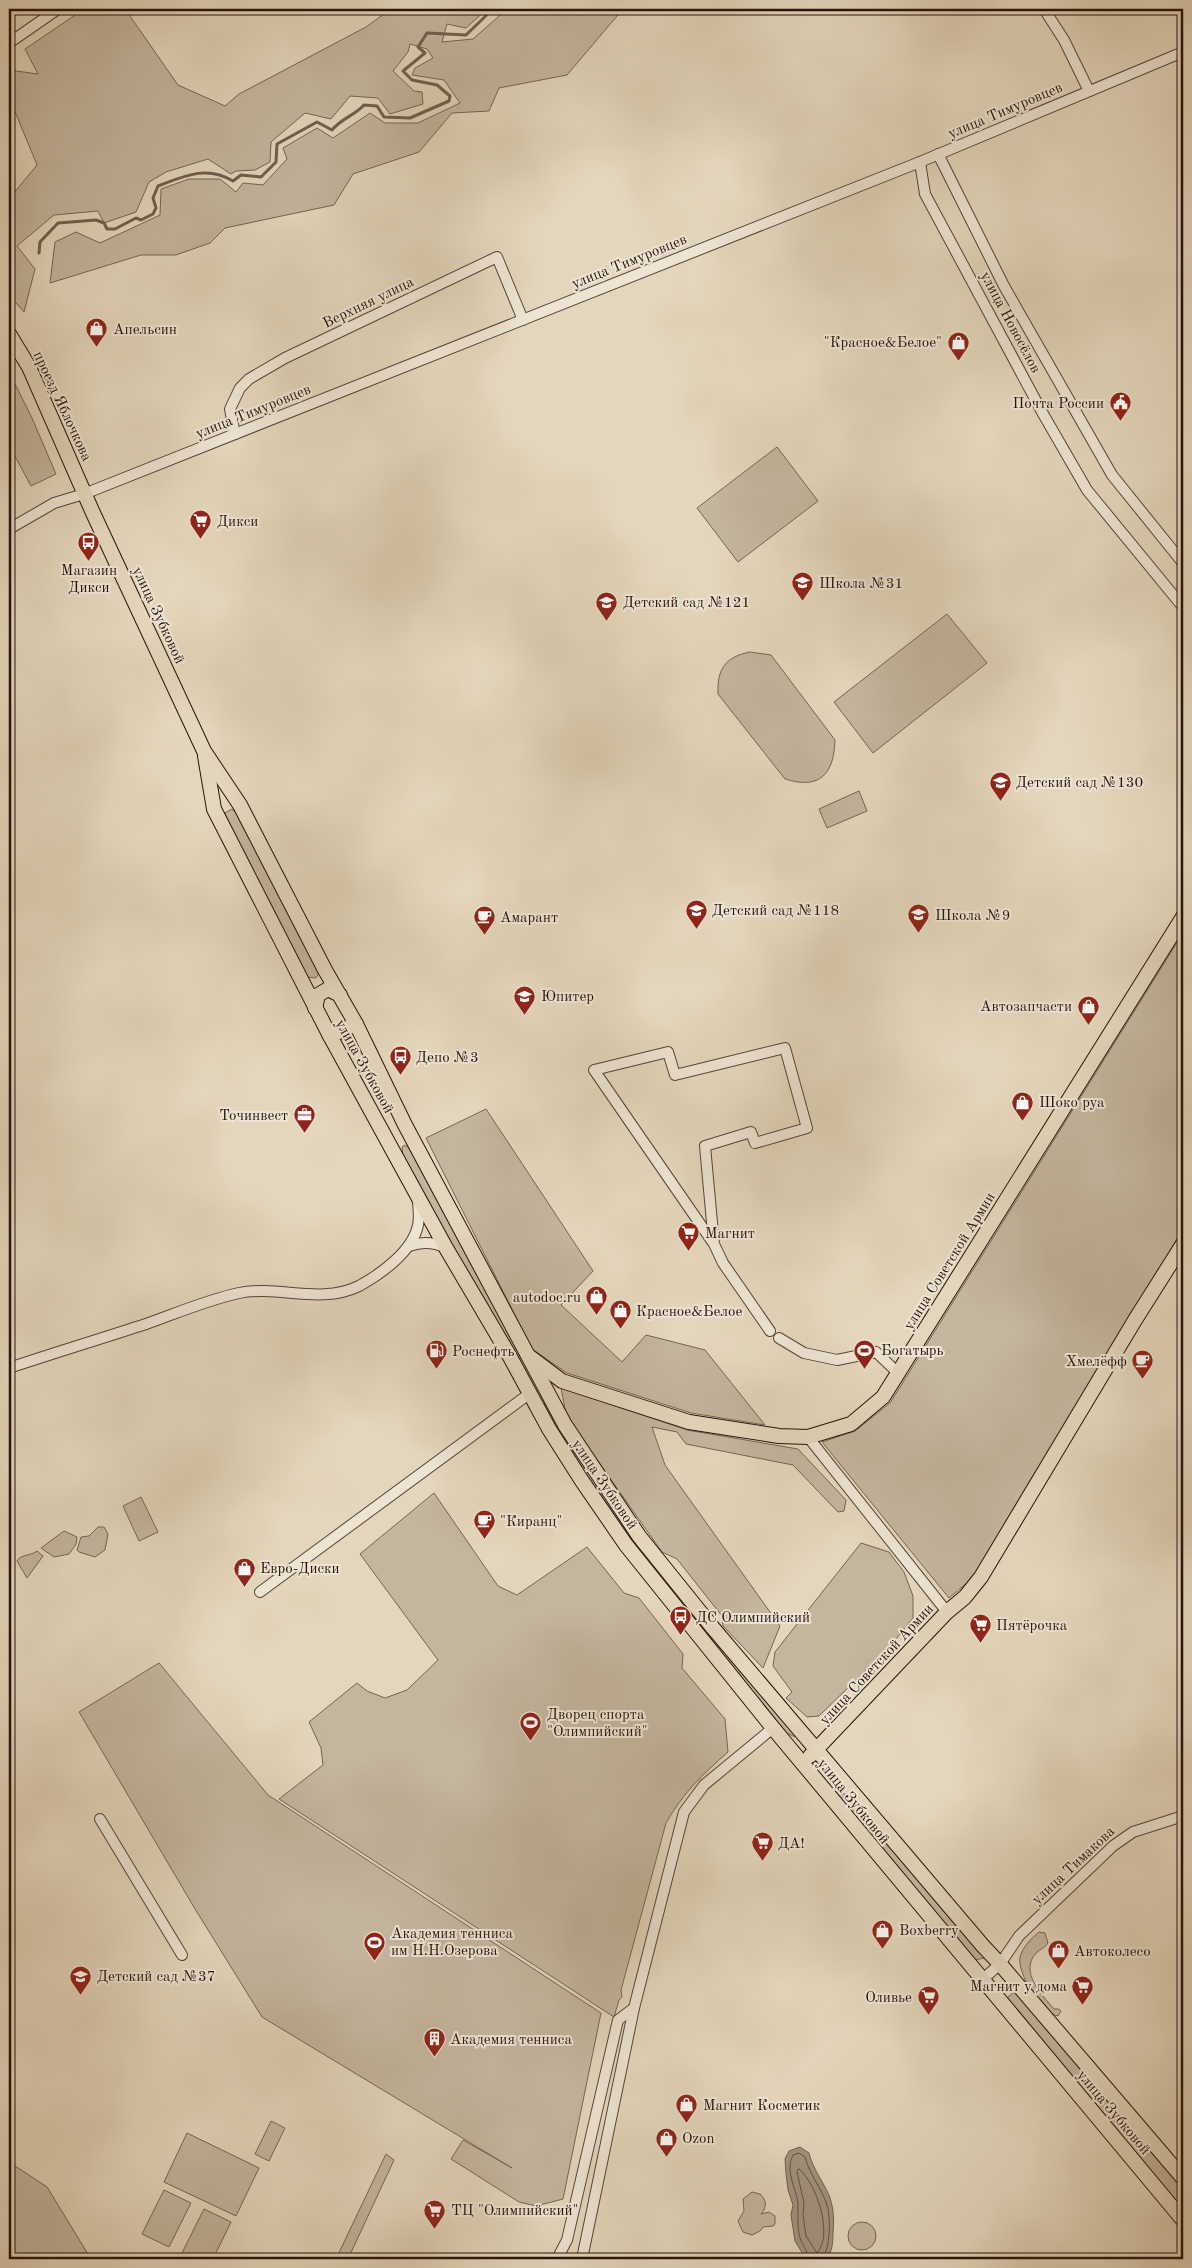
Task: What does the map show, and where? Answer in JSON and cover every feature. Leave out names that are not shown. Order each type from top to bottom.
[{"type":"main road","name":"проезд Яблочкова","points":[[9,334],[29,367],[84,494]]},
{"type":"main road","name":"улица Зубковой","points":[[84,494],[204,751],[240,805],[325,970],[356,1024],[526,1354],[565,1425],[639,1536],[816,1750],[1183,2178]]},
{"type":"main road","name":"улица Зубковой","points":[[204,751],[214,809],[302,983],[418,1198],[557,1442],[626,1545],[773,1728],[1183,2220]]},
{"type":"main road","points":[[214,809],[218,799],[227,796],[240,805]]},
{"type":"main road","name":"улица Советской Армии","points":[[526,1354],[562,1381],[689,1422],[779,1436],[808,1437],[851,1424],[883,1397],[1183,917]]},
{"type":"main road","points":[[302,983],[314,987],[323,980],[325,970]]},
{"type":"main road","points":[[315,1008],[318,995],[328,989],[340,994]]},
{"type":"main road","points":[[330,1036],[356,1024]]},
{"type":"main road","points":[[392,1149],[395,1135],[404,1131],[415,1141]]},
{"type":"main road","name":"улица Советской Армии","points":[[803,1764],[947,1612],[965,1597],[981,1577],[1135,1320],[1183,1244]]},
{"type":"main road","points":[[527,1389],[540,1379],[562,1381]]},
{"type":"street","points":[[9,43],[58,9]]},
{"type":"street","points":[[1044,9],[1064,40],[1089,91]]},
{"type":"street","name":"улица Тимуровцев","points":[[84,494],[920,162],[1183,52]]},
{"type":"street","name":"улица Новосёлов","points":[[938,154],[1004,286],[1112,476],[1183,562]]},
{"type":"street","name":"улица Новосёлов","points":[[920,162],[925,194],[1057,440],[1087,490],[1183,607]]},
{"type":"street","name":"Верхняя улица","points":[[235,434],[230,409],[240,388],[250,379],[285,358],[496,257],[523,320]]},
{"type":"street","points":[[9,529],[54,503],[84,494]]},
{"type":"street","points":[[714,1244],[705,1146],[751,1132],[755,1143],[807,1128],[785,1048],[674,1075],[668,1052],[594,1070],[698,1220],[714,1244],[723,1263],[770,1332]]},
{"type":"street","points":[[409,1246],[419,1223],[418,1198]]},
{"type":"street","points":[[9,1368],[238,1293],[266,1290],[308,1295],[343,1291],[358,1286],[373,1277],[409,1246],[423,1242],[434,1243],[446,1248]]},
{"type":"street","points":[[779,1338],[804,1353],[837,1360],[876,1352],[898,1373]]},
{"type":"street","points":[[260,1592],[527,1389]]},
{"type":"street","points":[[808,1437],[947,1612]]},
{"type":"street","points":[[567,2240],[583,2254],[634,2008],[684,1812],[704,1785],[773,1728]]},
{"type":"street","name":"улица Тимакова","points":[[982,1980],[1000,1964],[1018,1936],[1113,1846],[1133,1832],[1183,1816]]},
{"type":"street","points":[[100,1820],[182,1954]]},
{"type":"street","points":[[557,2259],[567,2240],[618,2020],[634,2008]]},
{"type":"shaded area","points":[[84,9],[125,9],[178,85],[225,106],[239,94],[366,27],[391,9],[487,9],[466,28],[447,24],[442,42],[473,39],[507,9],[623,9],[567,75],[499,88],[489,111],[452,113],[419,152],[353,174],[334,205],[225,228],[210,243],[176,255],[141,255],[50,283],[55,242],[76,232],[100,243],[160,215],[161,189],[189,179],[220,179],[236,192],[243,183],[263,185],[287,159],[283,148],[317,128],[333,138],[370,113],[385,123],[418,123],[460,103],[444,80],[412,75],[415,68],[433,58],[427,49],[410,44],[408,52],[393,71],[414,91],[422,92],[423,104],[390,114],[378,98],[350,96],[331,119],[305,113],[271,142],[270,162],[255,170],[236,171],[231,174],[208,159],[166,172],[149,182],[136,212],[104,223],[98,211],[54,215],[17,246],[35,269],[24,312],[9,295],[9,199],[37,165],[9,97],[9,70],[38,74],[25,49]]},
{"type":"shaded area","points":[[9,372],[32,418],[56,474],[31,486],[9,445]]},
{"type":"shaded area","points":[[777,447],[818,501],[738,562],[697,508]]},
{"type":"shaded area","points":[[947,614],[987,663],[873,753],[834,702]]},
{"type":"shaded area","points":[[750,652],[771,655],[835,740],[832,762],[823,776],[816,780],[797,782],[785,779],[718,694],[719,678],[724,666],[734,657]]},
{"type":"shaded area","points":[[859,791],[867,811],[827,828],[819,809]]},
{"type":"shaded area","points":[[232,809],[238,815],[320,970],[316,978],[307,977],[227,820],[225,813]]},
{"type":"shaded area","points":[[1183,933],[1183,1229],[974,1577],[949,1598],[822,1442],[855,1431],[890,1403]]},
{"type":"shaded area","points":[[486,1109],[593,1271],[561,1305],[622,1362],[646,1335],[705,1350],[765,1425],[691,1413],[567,1373],[532,1349],[426,1138]]},
{"type":"shaded area","points":[[405,1145],[411,1150],[522,1359],[515,1357],[403,1157],[402,1147]]},
{"type":"shaded area","points":[[561,1388],[687,1430],[798,1449],[846,1500],[844,1511],[838,1512],[793,1465],[686,1444],[677,1432],[652,1427],[665,1465],[780,1626],[763,1668],[723,1626],[722,1616],[677,1559],[662,1552],[566,1414]]},
{"type":"shaded area","points":[[545,1403],[796,1735],[795,1737],[787,1733],[625,1535],[553,1427],[544,1405]]},
{"type":"shaded area","points":[[434,1493],[498,1586],[517,1595],[587,1547],[624,1593],[639,1598],[683,1654],[682,1668],[725,1719],[728,1752],[679,1802],[666,1823],[621,1990],[622,1997],[619,2000],[614,2017],[279,1799],[323,1765],[321,1748],[309,1722],[357,1683],[367,1691],[385,1698],[407,1690],[438,1660],[360,1554]]},
{"type":"shaded area","points":[[141,1497],[158,1532],[139,1541],[123,1506]]},
{"type":"shaded area","points":[[98,1527],[104,1527],[108,1534],[105,1550],[95,1557],[79,1552],[77,1550],[81,1537],[89,1536]]},
{"type":"shaded area","points":[[64,1531],[77,1537],[76,1544],[69,1554],[54,1557],[41,1548]]},
{"type":"shaded area","points":[[861,1543],[889,1552],[904,1572],[913,1596],[913,1618],[888,1649],[819,1716],[807,1717],[786,1698],[792,1692],[773,1666],[775,1652]]},
{"type":"shaded area","points":[[37,1551],[43,1556],[27,1578],[17,1561],[21,1557]]},
{"type":"shaded area","name":"Академия тенниса им Н.Н.Озерова","points":[[159,1663],[268,1795],[601,2013],[563,2199],[536,2206],[519,2202],[451,2159],[463,2140],[512,2168],[262,2017],[195,1909],[79,1712]]},
{"type":"shaded area","points":[[837,1787],[840,1788],[983,1954],[984,1958],[975,1960],[970,1955],[835,1791]]},
{"type":"shaded area","points":[[1039,1932],[1045,1933],[1048,1943],[1031,1960],[1031,1975],[1034,1983],[1054,2009],[1061,2011],[1058,2016],[1044,2008],[1022,1973],[1020,1957],[1023,1949]]},
{"type":"shaded area","points":[[1014,1992],[1019,1993],[1183,2186],[1183,2213],[1007,1998]]},
{"type":"shaded area","points":[[271,2121],[285,2128],[269,2161],[255,2154]]},
{"type":"shaded area","points":[[187,2133],[259,2168],[236,2216],[164,2182]]},
{"type":"shaded area","points":[[386,2154],[394,2160],[348,2259],[336,2259]]},
{"type":"shaded area","points":[[9,2162],[47,2187],[91,2259],[9,2259]]},
{"type":"shaded area","points":[[164,2190],[191,2203],[169,2247],[142,2234]]},
{"type":"shaded area","points":[[752,2192],[762,2196],[765,2204],[761,2214],[769,2212],[775,2216],[775,2224],[763,2227],[752,2235],[743,2232],[738,2221],[744,2211],[743,2199]]},
{"type":"shaded area","points":[[204,2209],[231,2222],[213,2259],[195,2259],[182,2253]]},
{"type":"shaded area","points":[[862,2222],[872,2226],[876,2236],[872,2246],[862,2250],[852,2246],[848,2236],[852,2226]]},
{"type":"water","points":[[800,2147],[809,2153],[831,2202],[834,2220],[833,2240],[827,2259],[806,2259],[795,2241],[791,2215],[793,2205],[788,2190],[785,2159],[789,2151]]},
{"type":"waterway","points":[[39,253],[40,242],[58,223],[96,220],[104,223],[107,229],[115,229],[136,218],[141,220],[153,214],[156,208],[153,198],[158,186],[177,179],[205,173],[223,176],[233,181],[241,175],[261,177],[276,162],[277,144],[317,122],[332,130],[364,105],[377,106],[384,117],[410,118],[449,101],[450,96],[437,85],[412,80],[403,71],[425,53],[418,47],[427,33],[466,35],[493,9]]},
{"type":"place","name":"Апельсин","points":[[97,348]]},
{"type":"place","name":"\"Красное&Белое\"","points":[[958,361]]},
{"type":"place","name":"Почта России","points":[[1120,422]]},
{"type":"place","name":"Дикси","points":[[201,540]]},
{"type":"place","name":"Магазин Дикси","points":[[89,561]]},
{"type":"place","name":"Школа №31","points":[[803,602]]},
{"type":"place","name":"Детский сад №121","points":[[607,621]]},
{"type":"place","name":"Детский сад №130","points":[[1000,801]]},
{"type":"place","name":"Детский сад №118","points":[[696,929]]},
{"type":"place","name":"Школа №9","points":[[919,934]]},
{"type":"place","name":"Амарант","points":[[484,936]]},
{"type":"place","name":"Юпитер","points":[[525,1015]]},
{"type":"place","name":"Автозапчасти","points":[[1088,1025]]},
{"type":"place","name":"Депо №3","points":[[400,1076]]},
{"type":"place","name":"Шоко руа","points":[[1023,1121]]},
{"type":"place","name":"Точинвест","points":[[304,1134]]},
{"type":"place","name":"Магнит","points":[[689,1252]]},
{"type":"place","name":"autodoc.ru","points":[[597,1316]]},
{"type":"place","name":"Красное&Белое","points":[[620,1330]]},
{"type":"place","name":"Богатырь","points":[[865,1369]]},
{"type":"place","name":"Роснефть","points":[[436,1370]]},
{"type":"place","name":"Хмелёфф","points":[[1143,1380]]},
{"type":"place","name":"\"Киранц\"","points":[[484,1540]]},
{"type":"place","name":"Евро-Диски","points":[[244,1587]]},
{"type":"place","name":"ДС Олимпийский","points":[[680,1636]]},
{"type":"place","name":"Пятёрочка","points":[[980,1644]]},
{"type":"place","name":"Дворец спорта \"Олимпийский\"","points":[[531,1742]]},
{"type":"place","name":"ДА!","points":[[762,1862]]},
{"type":"place","name":"Boxberry","points":[[883,1949]]},
{"type":"place","name":"Академия тенниса им Н.Н.Озерова","points":[[375,1961]]},
{"type":"place","name":"Автоколесо","points":[[1058,1970]]},
{"type":"place","name":"Детский сад №37","points":[[81,1995]]},
{"type":"place","name":"Магнит у дома","points":[[1083,2005]]},
{"type":"place","name":"Оливье","points":[[928,2016]]},
{"type":"place","name":"Академия тенниса","points":[[434,2058]]},
{"type":"place","name":"Магнит Косметик","points":[[687,2124]]},
{"type":"place","name":"Ozon","points":[[666,2157]]},
{"type":"place","name":"ТЦ \"Олимпийский\"","points":[[435,2229]]}]
